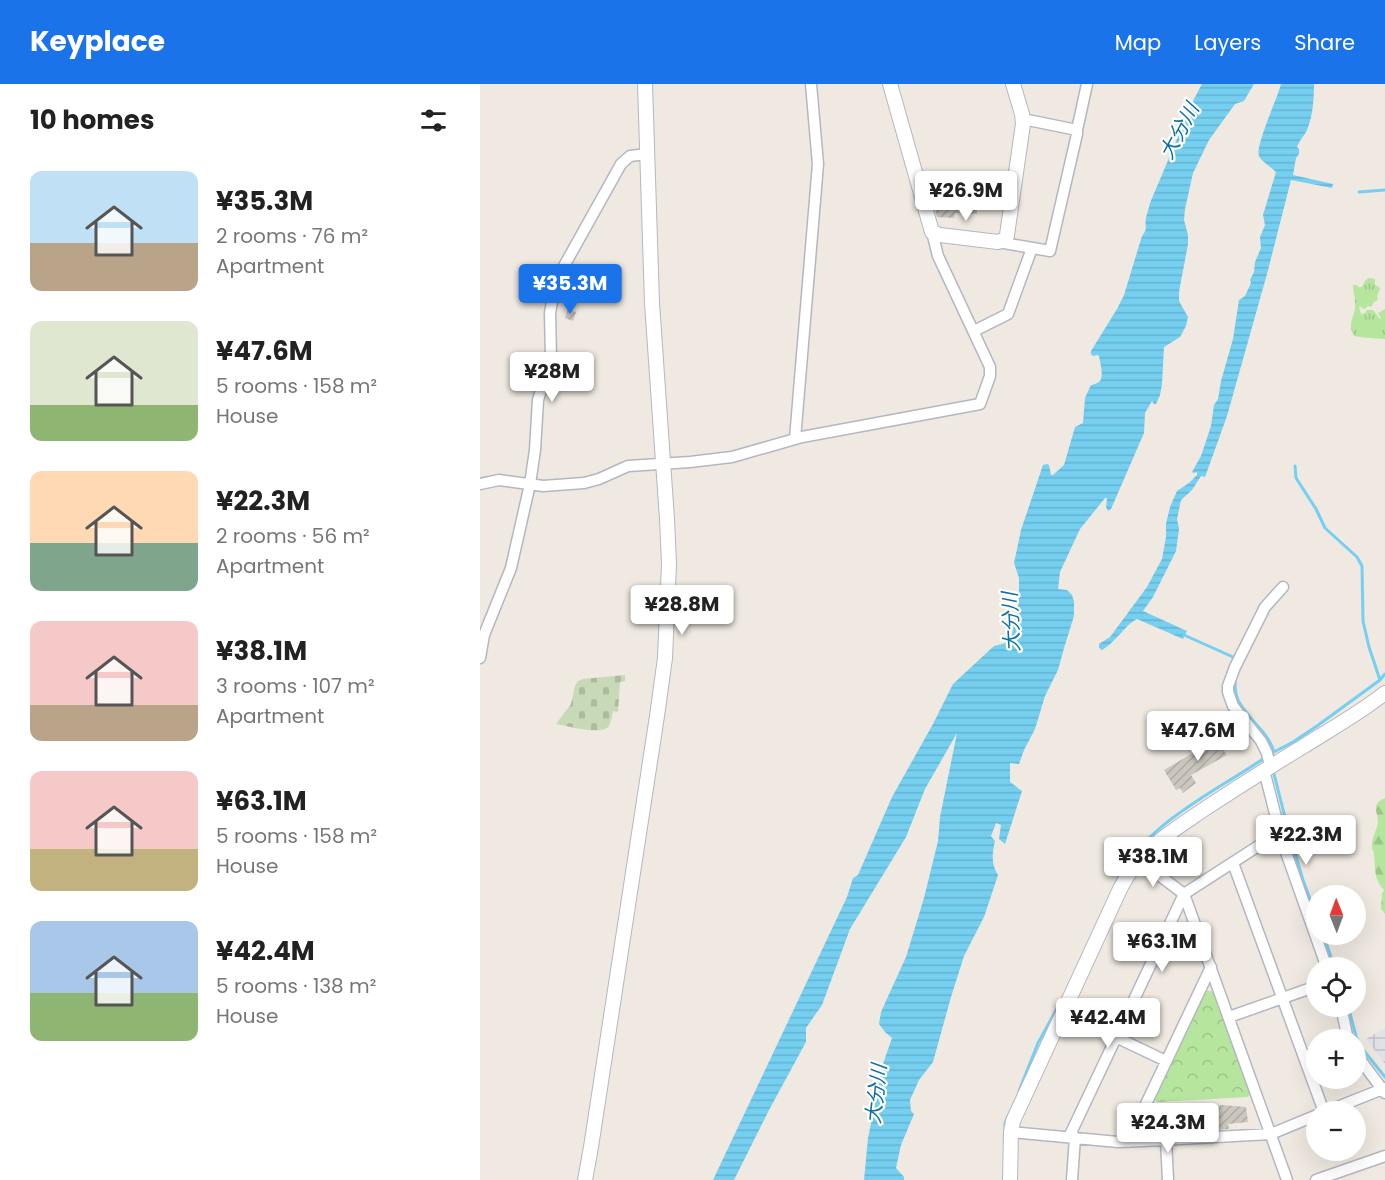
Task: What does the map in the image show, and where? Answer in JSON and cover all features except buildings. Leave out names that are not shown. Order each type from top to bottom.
[{"type":"street","points":[[585,1180],[665,658],[669,564],[652,303],[645,84]]},
{"type":"street","points":[[795,439],[818,164],[811,84]]},
{"type":"street","points":[[480,484],[499,480],[551,486],[584,483],[628,466],[663,465],[732,457],[795,439],[980,404],[991,370],[938,256],[890,84]]},
{"type":"street","points":[[999,242],[1006,239],[1007,235],[1023,119],[1013,84]]},
{"type":"street","points":[[931,228],[932,232],[940,235],[1050,251],[1088,84]]},
{"type":"street","points":[[1023,119],[1077,130]]},
{"type":"street","points":[[480,658],[484,635],[511,568],[530,484],[538,400],[551,357],[550,313],[557,280],[621,164],[630,156],[647,154]]},
{"type":"street","points":[[974,331],[1008,314],[1032,248]]},
{"type":"street","points":[[1283,587],[1265,607],[1235,667],[1228,692],[1233,706],[1261,741],[1267,753],[1267,768],[1280,832],[1323,957]]},
{"type":"street","points":[[1010,1180],[1011,1124],[1124,880],[1139,860],[1158,841],[1385,693]]},
{"type":"street","points":[[1072,1180],[1072,1137],[1116,1037],[1184,894],[1280,832]]},
{"type":"street","points":[[1139,860],[1184,894],[1287,1180]]},
{"type":"street","points":[[1233,863],[1321,1101]]},
{"type":"street","points":[[1128,1142],[1211,967]]},
{"type":"street","points":[[1229,1017],[1306,990]]},
{"type":"street","points":[[1063,1012],[1166,1061]]},
{"type":"street","points":[[1354,1101],[1384,1090],[1366,1067]]},
{"type":"street","points":[[1011,1132],[1128,1142],[1271,1134],[1306,1120]]},
{"type":"street","points":[[1166,1140],[1168,1180]]},
{"type":"street","points":[[1316,1180],[1385,1156]]},
{"type":"shaded area","points":[[1385,1028],[1385,1064],[1366,1039]]},
{"type":"green space","points":[[1368,278],[1375,279],[1375,285],[1380,289],[1378,300],[1371,307],[1368,306],[1365,309],[1359,307],[1361,314],[1367,310],[1373,310],[1380,319],[1378,313],[1385,309],[1385,339],[1354,336],[1352,331],[1351,322],[1355,306],[1353,285],[1362,287]]},
{"type":"green space","points":[[625,675],[625,681],[620,682],[618,712],[613,711],[609,726],[605,729],[584,730],[556,724],[571,704],[578,681]]},
{"type":"green space","points":[[1385,798],[1385,914],[1381,909],[1384,890],[1377,877],[1372,845],[1378,822],[1376,806]]},
{"type":"green space","points":[[1204,990],[1215,992],[1250,1093],[1248,1097],[1157,1102],[1153,1096]]},
{"type":"water","points":[[1202,84],[1254,84],[1244,101],[1235,104],[1209,140],[1193,173],[1185,209],[1184,220],[1188,244],[1179,292],[1179,301],[1188,317],[1180,337],[1164,347],[1160,395],[1156,404],[1152,401],[1145,413],[1144,433],[1111,509],[1108,511],[1107,498],[1105,498],[1080,529],[1060,572],[1058,589],[1067,590],[1072,595],[1074,616],[1058,670],[1045,696],[1035,729],[1019,764],[1010,763],[1010,782],[1022,791],[1005,844],[999,839],[1001,825],[996,823],[991,836],[995,841],[993,859],[998,875],[984,917],[964,956],[933,1062],[919,1080],[910,1100],[911,1111],[914,1114],[901,1145],[896,1168],[904,1180],[864,1180],[868,1138],[883,1064],[892,1038],[879,1024],[881,1012],[906,957],[924,898],[938,841],[940,817],[957,733],[925,789],[906,837],[850,929],[822,1005],[806,1028],[806,1042],[734,1180],[713,1180],[847,897],[853,878],[858,875],[892,797],[953,684],[994,646],[1006,643],[1011,638],[1019,593],[1019,578],[1014,563],[1021,530],[1043,465],[1049,465],[1051,475],[1053,475],[1064,465],[1075,427],[1083,423],[1085,398],[1091,385],[1100,381],[1102,375],[1099,356],[1093,356],[1091,351],[1124,295],[1145,231],[1150,203]]},
{"type":"water","points":[[1281,84],[1314,84],[1311,119],[1297,147],[1299,154],[1293,175],[1333,184],[1332,188],[1291,180],[1227,416],[1205,477],[1201,476],[1192,490],[1181,500],[1177,519],[1179,529],[1176,551],[1153,597],[1143,611],[1187,631],[1183,639],[1137,619],[1102,650],[1099,644],[1110,637],[1147,587],[1162,559],[1166,524],[1177,491],[1197,475],[1197,472],[1192,472],[1201,456],[1211,426],[1214,405],[1218,399],[1233,339],[1239,300],[1245,296],[1251,283],[1255,262],[1261,248],[1260,237],[1265,225],[1263,215],[1276,172],[1260,158],[1260,142]]},
{"type":"waterway","points":[[1359,192],[1385,190]]},
{"type":"waterway","points":[[1274,752],[1317,726],[1380,680],[1363,621],[1362,566],[1357,557],[1325,528],[1296,478],[1295,466]]},
{"type":"waterway","points":[[1184,635],[1233,657],[1234,662]]},
{"type":"waterway","points":[[1380,680],[1385,674]]},
{"type":"waterway","points":[[1235,681],[1238,700],[1267,738],[1274,752],[1271,754]]},
{"type":"waterway","points":[[1115,885],[1143,844],[1161,827],[1202,797],[1266,757]]},
{"type":"waterway","points":[[1274,774],[1289,833]]},
{"type":"waterway","points":[[1292,843],[1306,888]]},
{"type":"waterway","points":[[1327,945],[1331,957]]},
{"type":"waterway","points":[[1019,1091],[1038,1043],[1059,1005]]},
{"type":"waterway","points":[[1351,1017],[1360,1046],[1385,1077]]},
{"type":"waterway","points":[[1005,1133],[1005,1123],[1013,1106]]},
{"type":"water label","name":"大分川","points":[[1179,131]]},
{"type":"water label","name":"大分川","points":[[1011,622]]},
{"type":"water label","name":"大分川","points":[[876,1094]]}]
